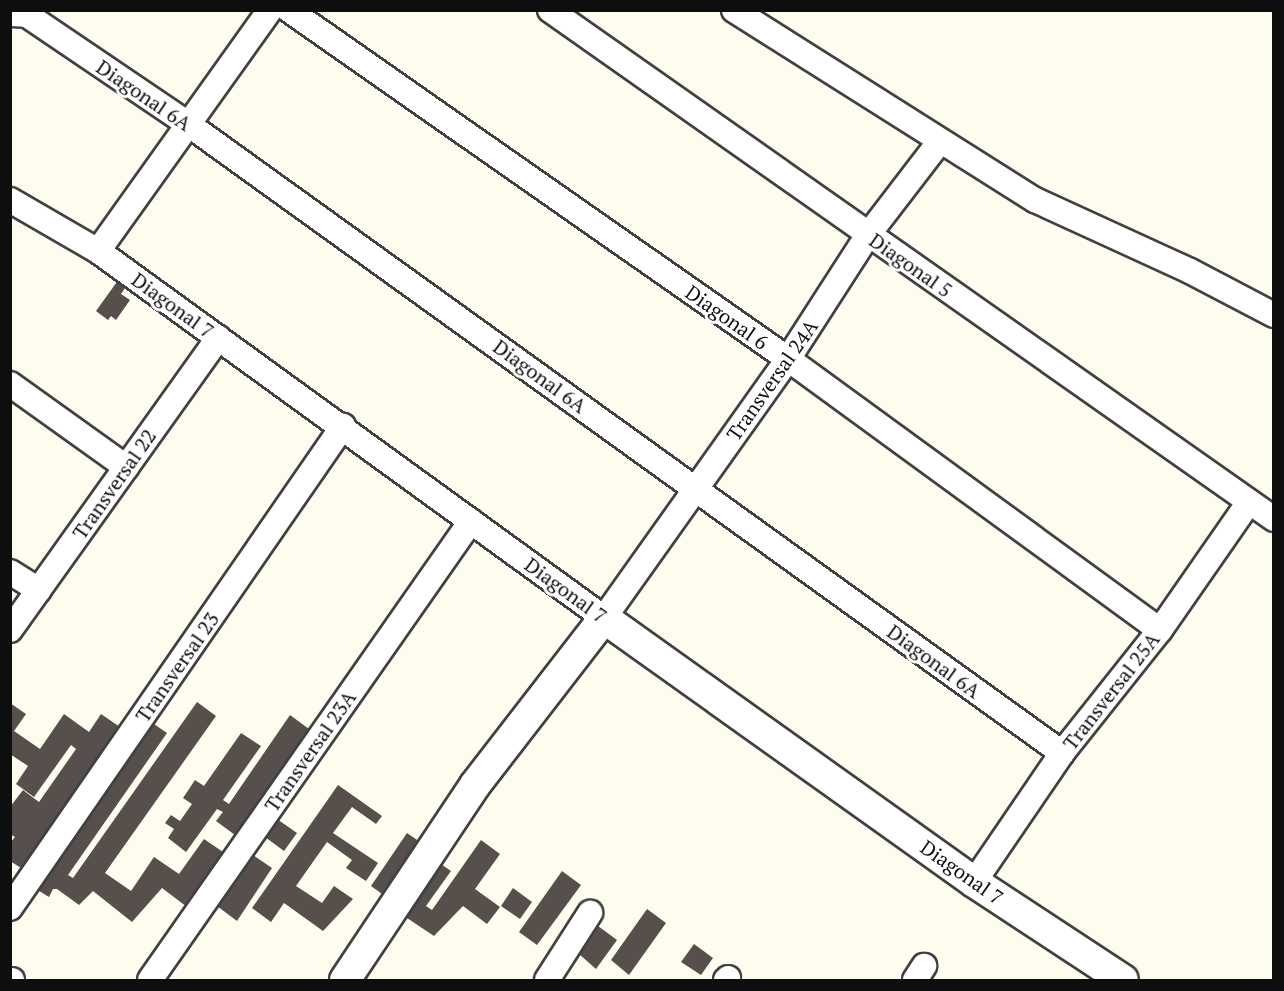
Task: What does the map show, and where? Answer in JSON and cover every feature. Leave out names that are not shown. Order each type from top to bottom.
[{"type":"street","points":[[98,250],[270,10]]},
{"type":"street","name":"Diagonal 6","points":[[289,10],[788,359],[1160,630]]},
{"type":"street","name":"Diagonal 5","points":[[550,10],[1274,519]]},
{"type":"street","points":[[734,10],[1035,200],[1190,271],[1274,315]]},
{"type":"street","name":"Diagonal 6A","points":[[10,14],[27,15],[188,124],[1062,753]]},
{"type":"street","name":"Transversal 24A","points":[[604,618],[788,359],[868,235],[940,141]]},
{"type":"street","name":"Diagonal 7","points":[[10,200],[98,250],[604,618],[1112,978]]},
{"type":"street","name":"Transversal 22","points":[[10,630],[218,338]]},
{"type":"street","points":[[10,384],[126,467]]},
{"type":"street","name":"Transversal 23","points":[[10,908],[343,426]]},
{"type":"street","name":"Transversal 25A","points":[[974,882],[1062,753],[1160,630],[1249,502]]},
{"type":"street","name":"Transversal 23A","points":[[150,981],[471,521]]},
{"type":"street","points":[[10,572],[39,590]]},
{"type":"street","points":[[345,981],[475,785],[604,618]]},
{"type":"street","points":[[547,981],[590,913]]},
{"type":"building","points":[[119,279],[127,285],[121,294],[130,300],[116,320],[111,316],[108,320],[96,311]]},
{"type":"building","points":[[197,702],[216,716],[105,873],[131,891],[154,857],[179,874],[204,839],[223,852],[198,887],[206,893],[191,910],[162,888],[132,922],[93,891],[79,905],[57,889],[53,889],[49,897],[31,886],[148,720],[167,733],[68,875],[73,878]]},
{"type":"building","points":[[10,703],[26,714],[14,731],[40,749],[64,714],[89,732],[101,714],[120,727],[21,868],[10,861],[10,843],[15,837],[10,834],[10,807],[23,790],[39,802],[76,749],[71,745],[34,797],[16,784],[28,766],[10,754]]},
{"type":"building","points":[[290,715],[309,729],[235,835],[216,821],[223,812],[217,809],[186,852],[168,838],[174,829],[165,823],[171,815],[180,821],[192,804],[183,798],[195,780],[204,786],[241,733],[261,746],[223,800],[229,804]]},
{"type":"building","points":[[338,785],[382,816],[376,824],[352,807],[333,833],[378,863],[366,881],[346,868],[352,860],[327,842],[296,886],[322,903],[334,886],[353,899],[323,931],[284,903],[271,922],[252,908]]},
{"type":"building","points":[[277,819],[297,833],[284,851],[265,837]]},
{"type":"building","points":[[407,833],[426,846],[389,899],[371,886]]},
{"type":"building","points":[[481,840],[500,854],[475,889],[500,907],[487,924],[463,906],[434,936],[395,910],[432,858],[451,871],[426,906],[432,910]]},
{"type":"building","points":[[253,855],[272,868],[237,921],[217,906]]},
{"type":"building","points":[[562,871],[581,885],[537,945],[519,932]]},
{"type":"building","points":[[513,888],[532,902],[520,919],[501,906]]},
{"type":"building","points":[[647,909],[666,923],[629,975],[611,960]]},
{"type":"building","points":[[598,926],[617,940],[596,969],[579,954]]},
{"type":"building","points":[[694,944],[713,958],[701,975],[681,962]]}]
